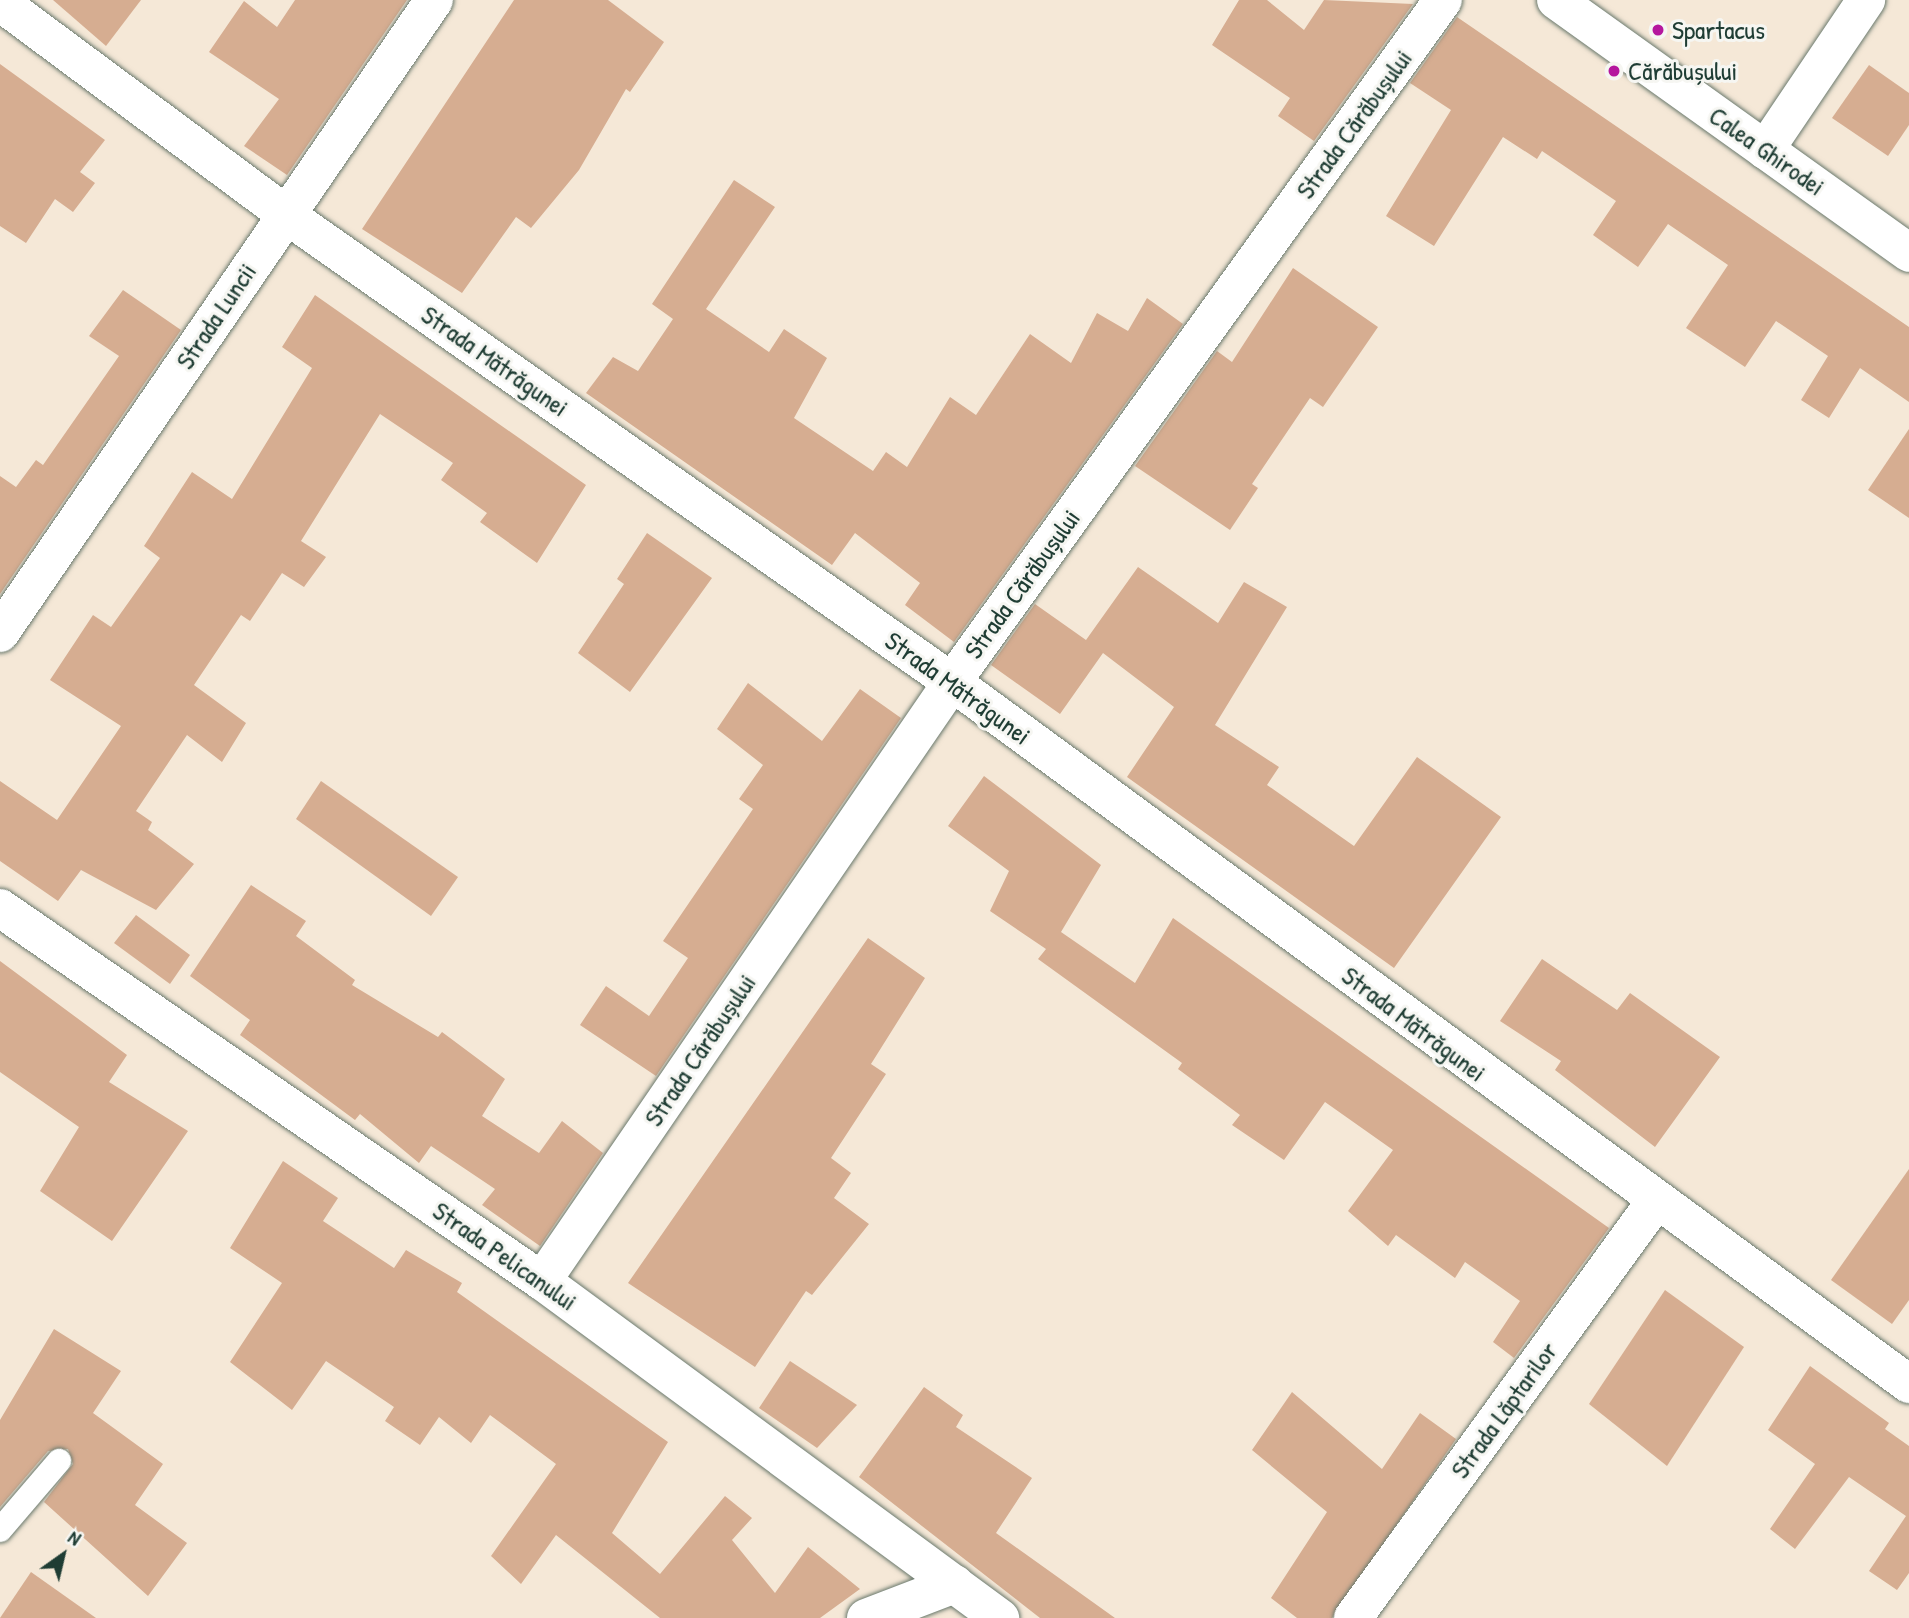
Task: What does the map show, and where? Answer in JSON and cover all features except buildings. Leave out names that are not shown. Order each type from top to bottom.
[{"type":"street","name":"Strada Luncii","points":[[0,633],[434,0]]},
{"type":"street","name":"Strada Cărăbușului","points":[[542,1281],[952,682],[1443,0]]},
{"type":"street","name":"Calea Ghirodei","points":[[1556,0],[1909,253]]},
{"type":"street","points":[[1765,150],[1866,0]]},
{"type":"street","name":"Strada Mătrăgunei","points":[[0,2],[285,214],[952,682],[1655,1202],[1909,1384]]},
{"type":"street","name":"Strada Pelicanului","points":[[0,908],[542,1281],[1000,1618]]},
{"type":"street","name":"Strada Lăptarilor","points":[[1353,1618],[1655,1202]]},
{"type":"street","points":[[866,1618],[955,1584]]},
{"type":"lane","points":[[0,1530],[59,1461]]},
{"type":"place","name":"Spartacus","points":[[1658,30]]},
{"type":"place","name":"Cărăbușului","points":[[1614,71]]}]
